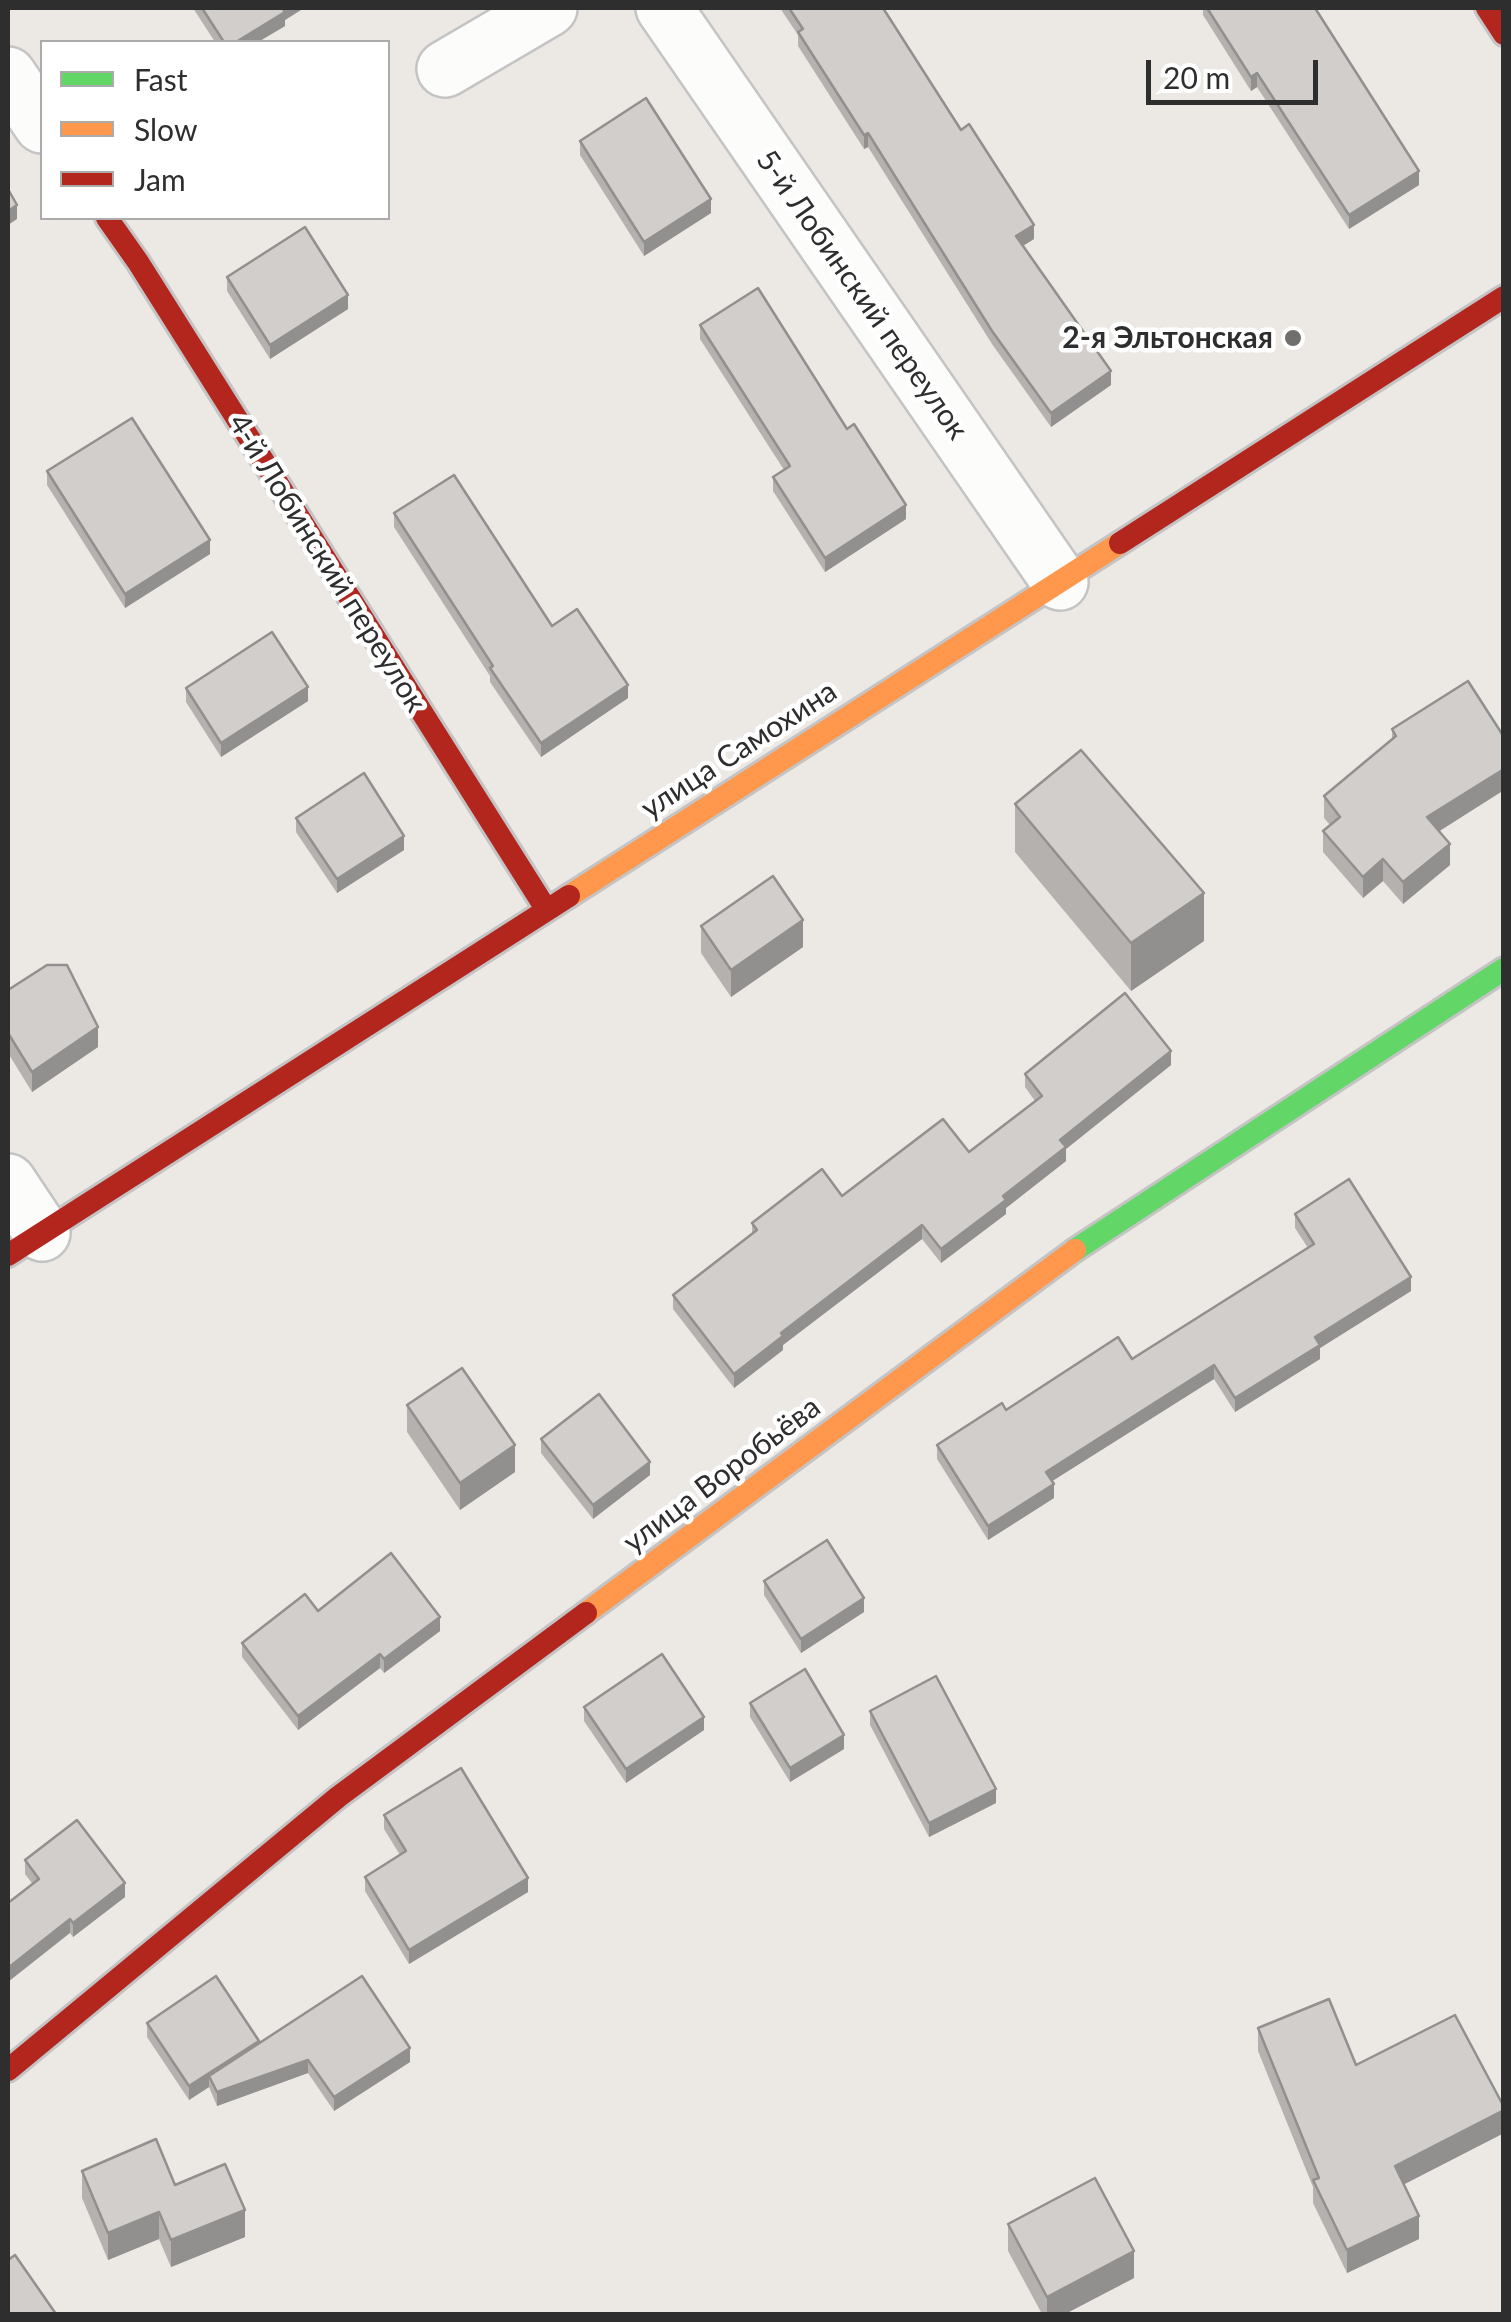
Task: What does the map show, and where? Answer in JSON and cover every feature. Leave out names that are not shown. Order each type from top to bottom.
[{"type":"street","points":[[444,69],[549,8]]},
{"type":"street","name":"5-й Лобинский переулок","points":[[664,8],[1060,582]]},
{"type":"street","points":[[1487,8],[1504,34]]},
{"type":"street","points":[[8,75],[40,122]]},
{"type":"street","name":"4-й Лобинский переулок","points":[[107,220],[546,909]]},
{"type":"street","name":"улица Самохина","points":[[25,1244],[1504,297]]},
{"type":"street","name":"улица Воробьёва","points":[[8,2070],[338,1797],[1093,1237],[1504,969]]},
{"type":"street","points":[[8,1182],[25,1244]]},
{"type":"building","points":[[202,8],[282,8],[285,12],[239,40],[223,40]]},
{"type":"building","points":[[789,8],[883,8],[961,130],[969,124],[1034,225],[1016,236],[1111,371],[1051,413],[992,331],[868,133],[864,135],[798,32],[803,29]]},
{"type":"building","points":[[1207,8],[1315,8],[1419,171],[1349,215],[1257,73],[1251,77]]},
{"type":"building","points":[[646,98],[711,199],[644,242],[580,141]]},
{"type":"building","points":[[8,189],[17,205],[8,211]]},
{"type":"building","points":[[305,227],[348,295],[270,345],[227,277]]},
{"type":"building","points":[[758,288],[847,429],[854,424],[906,505],[825,558],[773,477],[790,466],[700,325]]},
{"type":"building","points":[[132,418],[210,540],[125,594],[47,471]]},
{"type":"building","points":[[454,475],[552,626],[577,609],[628,685],[541,743],[394,513]]},
{"type":"building","points":[[272,632],[308,687],[221,743],[186,688]]},
{"type":"building","points":[[1468,681],[1504,737],[1504,769],[1427,817],[1450,844],[1403,882],[1383,859],[1363,877],[1323,831],[1340,817],[1324,796],[1396,736],[1392,729]]},
{"type":"building","points":[[1081,750],[1204,893],[1131,943],[1015,804]]},
{"type":"building","points":[[364,773],[404,836],[337,879],[296,818]]},
{"type":"building","points":[[773,876],[803,920],[731,970],[701,926]]},
{"type":"building","points":[[47,965],[67,965],[98,1027],[32,1072],[8,1033],[8,990]]},
{"type":"building","points":[[1125,993],[1171,1051],[1060,1140],[1066,1147],[1003,1196],[1006,1200],[941,1249],[922,1225],[734,1374],[673,1295],[757,1230],[752,1223],[822,1169],[842,1196],[943,1119],[969,1152],[1042,1096],[1025,1074]]},
{"type":"building","points":[[1349,1179],[1411,1277],[1315,1337],[1320,1345],[1235,1398],[1214,1365],[1046,1472],[1054,1484],[988,1526],[937,1445],[1002,1403],[1006,1410],[1118,1337],[1132,1359],[1314,1244],[1295,1214]]},
{"type":"building","points":[[462,1368],[515,1445],[460,1483],[407,1405]]},
{"type":"building","points":[[599,1394],[650,1462],[593,1505],[541,1439]]},
{"type":"building","points":[[827,1540],[864,1598],[801,1639],[764,1581]]},
{"type":"building","points":[[391,1553],[440,1617],[384,1659],[380,1654],[298,1716],[242,1643],[305,1594],[318,1611]]},
{"type":"building","points":[[662,1654],[704,1717],[626,1769],[584,1707]]},
{"type":"building","points":[[805,1669],[844,1735],[790,1768],[750,1703]]},
{"type":"building","points":[[936,1676],[996,1789],[929,1823],[870,1711]]},
{"type":"building","points":[[461,1768],[528,1878],[409,1950],[365,1877],[406,1851],[384,1815]]},
{"type":"building","points":[[77,1820],[125,1883],[73,1923],[70,1919],[8,1968],[8,1903],[39,1879],[25,1860]]},
{"type":"building","points":[[216,1976],[259,2041],[189,2086],[147,2023]]},
{"type":"building","points":[[362,1976],[410,2048],[334,2097],[308,2060],[217,2092],[209,2076]]},
{"type":"building","points":[[1329,1999],[1356,2065],[1455,2015],[1504,2107],[1395,2166],[1419,2216],[1347,2250],[1313,2180],[1319,2178],[1258,2028]]},
{"type":"building","points":[[156,2139],[175,2185],[225,2164],[245,2210],[171,2240],[159,2212],[108,2233],[82,2171]]},
{"type":"building","points":[[1095,2178],[1134,2251],[1047,2297],[1008,2224]]},
{"type":"building","points":[[15,2255],[56,2314],[8,2314],[8,2260]]},
{"type":"traffic: fast","points":[[1075,1250],[1504,969]]},
{"type":"traffic: slow","points":[[569,896],[1120,543]]},
{"type":"traffic: slow","points":[[586,1613],[1075,1250]]},
{"type":"traffic: jam","points":[[1487,8],[1504,34]]},
{"type":"traffic: jam","points":[[108,220],[546,909]]},
{"type":"traffic: jam","points":[[1120,543],[1504,297]]},
{"type":"traffic: jam","points":[[8,1255],[569,896]]},
{"type":"traffic: jam","points":[[8,2070],[338,1797],[586,1613]]},
{"type":"place","name":"2-я Эльтонская","points":[[1293,338]]}]
